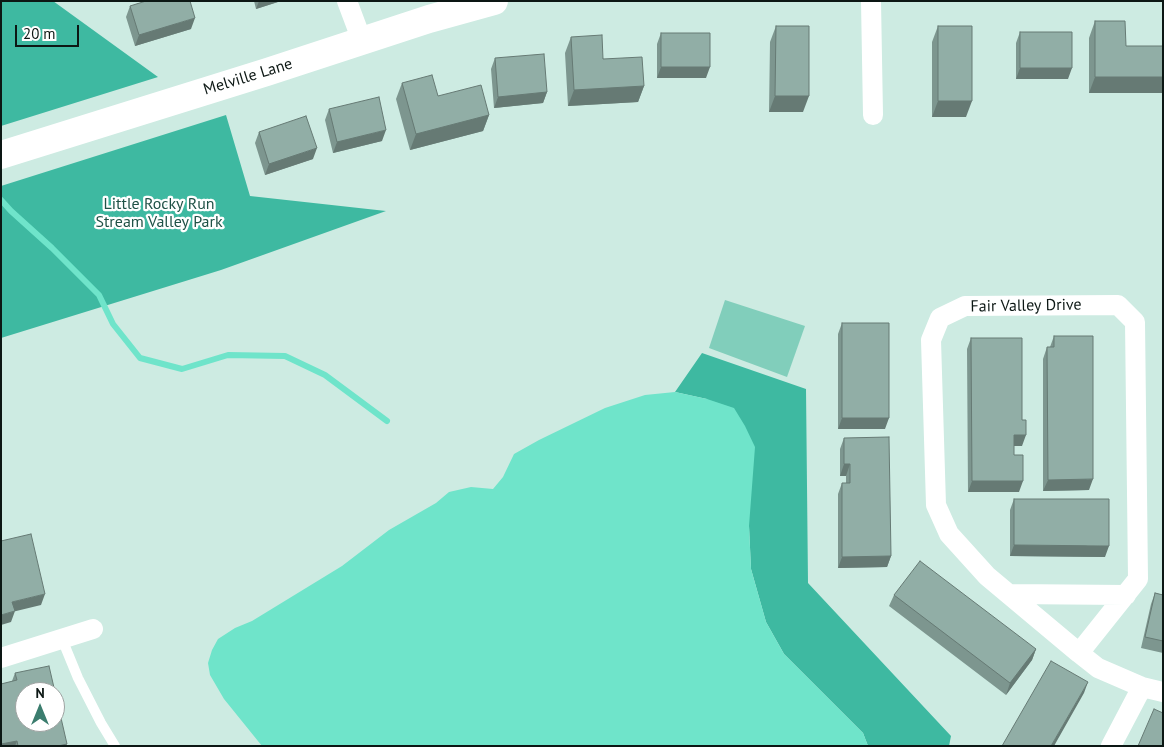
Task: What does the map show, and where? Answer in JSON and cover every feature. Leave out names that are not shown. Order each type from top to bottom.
[{"type":"street","points":[[346,1],[362,41]]},
{"type":"street","name":"Melville Lane","points":[[1,155],[429,19],[494,1]]},
{"type":"street","points":[[871,1],[873,115]]},
{"type":"street","name":"Fair Valley Drive","points":[[1079,653],[1138,579],[1135,322],[1118,304],[965,306],[940,318],[932,340],[936,505],[949,534],[987,576],[1079,653],[1098,668],[1142,687],[1163,692]]},
{"type":"street","points":[[1009,594],[1126,595]]},
{"type":"street","points":[[1,658],[93,629]]},
{"type":"street","points":[[1111,746],[1142,687]]},
{"type":"lane","points":[[62,639],[78,678],[115,746]]},
{"type":"shaded area","points":[[725,300],[805,326],[787,377],[709,348]]},
{"type":"shaded area","points":[[675,392],[707,399],[734,408],[745,426],[755,447],[749,526],[751,569],[766,622],[784,654],[863,733],[868,746],[262,746],[224,699],[210,675],[208,663],[218,639],[235,628],[252,621],[342,566],[389,530],[436,503],[449,492],[471,487],[493,489],[503,477],[514,454],[539,440],[605,408],[645,395]]},
{"type":"green space","points":[[1,1],[53,1],[158,77],[1,126]]},
{"type":"green space","name":"Little Rocky Run Stream Valley Park","points":[[226,115],[250,196],[386,211],[221,270],[1,338],[1,186]]},
{"type":"green space","points":[[702,353],[806,389],[808,583],[951,736],[949,746],[868,746],[863,733],[784,654],[766,622],[751,569],[749,526],[707,399],[675,392]]},
{"type":"building","points":[[146,1],[190,1],[195,18],[139,35],[130,6]]},
{"type":"building","points":[[1095,21],[1125,21],[1126,46],[1163,46],[1163,77],[1095,77]]},
{"type":"building","points":[[776,26],[809,26],[809,96],[775,96]]},
{"type":"building","points":[[938,26],[972,26],[972,101],[938,101]]},
{"type":"building","points":[[1020,32],[1072,32],[1072,68],[1020,68]]},
{"type":"building","points":[[661,33],[710,33],[710,67],[661,67]]},
{"type":"building","points":[[602,35],[603,59],[642,57],[644,86],[574,90],[571,37]]},
{"type":"building","points":[[544,54],[547,92],[498,97],[495,58]]},
{"type":"building","points":[[432,75],[438,96],[481,85],[489,115],[416,134],[402,83]]},
{"type":"building","points":[[379,97],[386,130],[337,142],[329,109]]},
{"type":"building","points":[[306,116],[317,148],[269,164],[259,132]]},
{"type":"building","points":[[842,323],[889,323],[889,418],[842,418]]},
{"type":"building","points":[[1054,336],[1093,336],[1093,479],[1048,480],[1047,347],[1054,347]]},
{"type":"building","points":[[971,338],[1022,338],[1022,420],[1026,420],[1026,435],[1014,435],[1014,455],[1023,455],[1023,481],[972,481]]},
{"type":"building","points":[[889,437],[891,556],[842,557],[842,483],[850,483],[850,464],[844,464],[844,438]]},
{"type":"building","points":[[1014,499],[1109,499],[1109,546],[1014,545]]},
{"type":"building","points":[[31,534],[45,594],[12,602],[15,611],[1,615],[1,541]]},
{"type":"building","points":[[920,561],[1036,649],[1010,683],[894,595]]},
{"type":"building","points":[[1155,593],[1163,595],[1163,641],[1145,637]]},
{"type":"building","points":[[1051,661],[1088,682],[1051,746],[1002,746]]},
{"type":"building","points":[[49,666],[53,682],[15,682],[15,732],[64,732],[67,744],[58,746],[18,746],[17,741],[1,744],[1,684],[17,680],[15,673]]},
{"type":"building","points":[[1154,709],[1163,713],[1163,746],[1138,746]]},
{"type":"waterway","points":[[1,200],[99,295],[113,324],[140,358],[182,369],[228,355],[285,356],[325,375],[387,421]]}]
